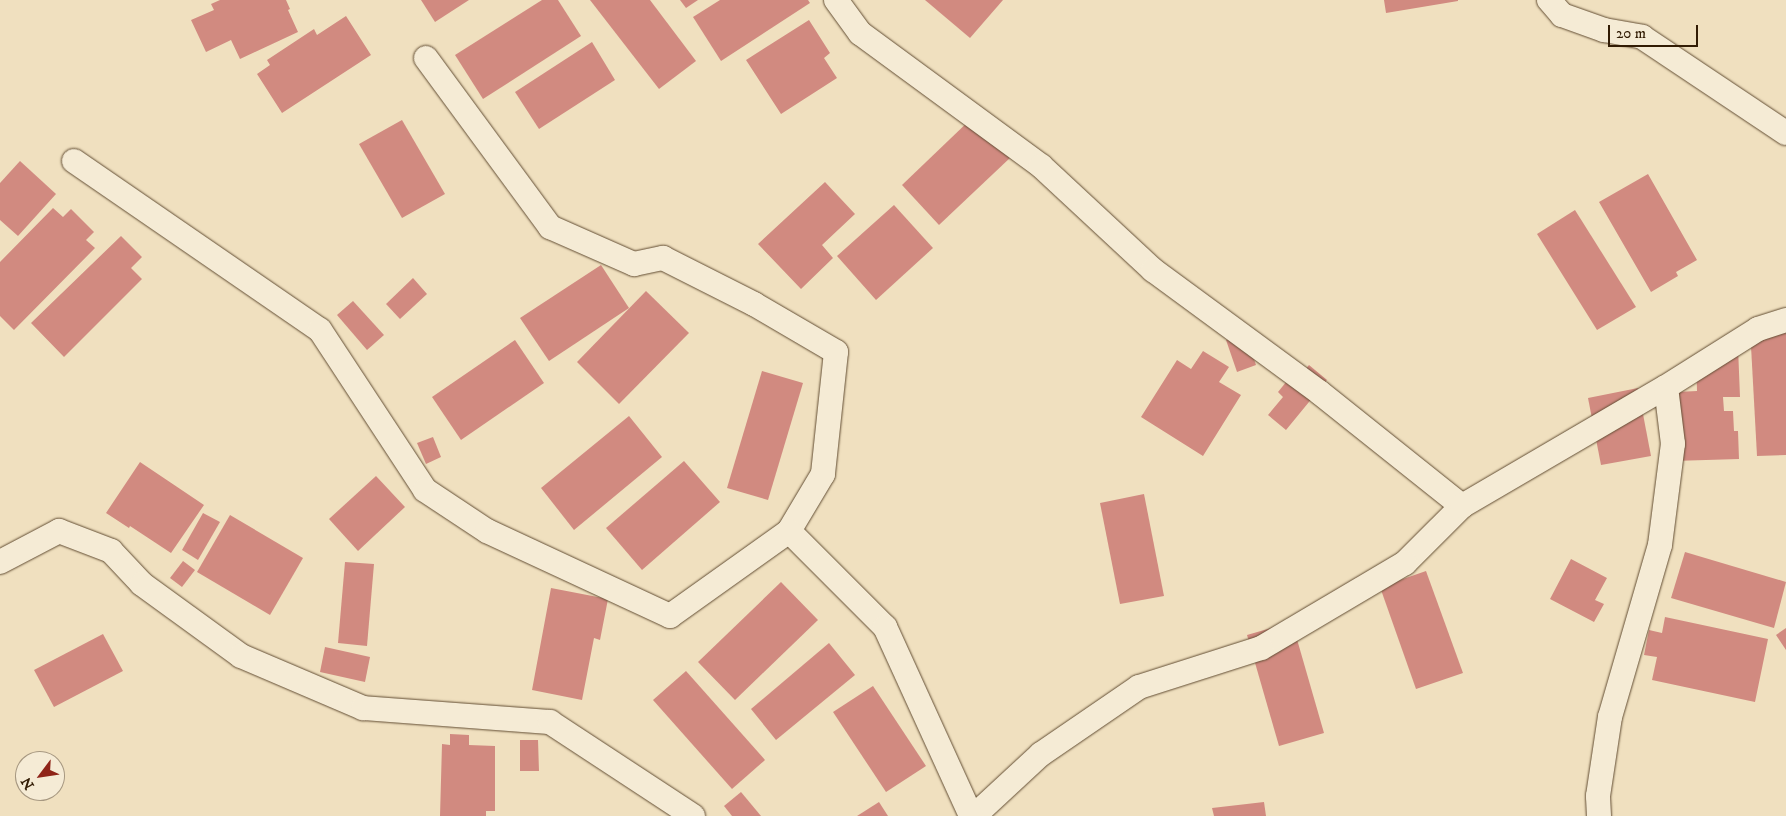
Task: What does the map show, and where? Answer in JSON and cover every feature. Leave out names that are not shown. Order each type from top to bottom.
[{"type":"street","points":[[836,0],[860,32],[1041,166],[1153,270],[1319,392],[1462,506]]},
{"type":"street","points":[[1549,0],[1562,15],[1604,30],[1642,37],[1786,133]]},
{"type":"street","points":[[74,161],[320,330],[425,490],[487,532],[670,616],[789,531],[823,474],[836,352],[754,304],[663,258],[634,264],[550,227],[426,58]]},
{"type":"street","points":[[974,816],[1041,754],[1139,687],[1261,648],[1405,563],[1462,506],[1666,387],[1758,328],[1786,320]]},
{"type":"street","points":[[1599,816],[1598,796],[1610,717],[1660,545],[1673,444],[1666,387]]},
{"type":"street","points":[[0,562],[59,531],[111,551],[142,584],[241,656],[363,708],[550,722],[693,816]]},
{"type":"street","points":[[789,531],[885,627],[971,816]]},
{"type":"building","points":[[220,0],[286,0],[290,9],[288,10],[298,32],[240,59],[231,40],[206,52],[191,20],[214,10],[211,4]]},
{"type":"building","points":[[421,0],[469,0],[435,22]]},
{"type":"building","points":[[542,0],[558,0],[581,36],[483,99],[455,55]]},
{"type":"building","points":[[590,0],[650,0],[696,61],[659,89]]},
{"type":"building","points":[[680,0],[698,0],[686,8]]},
{"type":"building","points":[[720,0],[808,0],[810,3],[721,61],[693,17]]},
{"type":"building","points":[[925,0],[1003,0],[970,38]]},
{"type":"building","points":[[1384,0],[1458,0],[1458,1],[1386,13]]},
{"type":"building","points":[[346,16],[371,55],[282,113],[257,74],[270,65],[267,60],[314,29],[317,35]]},
{"type":"building","points":[[809,20],[830,53],[824,58],[837,78],[781,114],[746,60]]},
{"type":"building","points":[[592,42],[615,80],[539,129],[515,92]]},
{"type":"building","points":[[973,117],[1011,157],[939,225],[902,185]]},
{"type":"building","points":[[402,120],[445,194],[402,218],[359,144]]},
{"type":"building","points":[[20,161],[56,194],[18,236],[0,220],[0,183]]},
{"type":"building","points":[[1648,174],[1697,260],[1676,272],[1678,276],[1651,292],[1599,202]]},
{"type":"building","points":[[825,182],[855,214],[822,245],[833,258],[801,289],[758,244]]},
{"type":"building","points":[[894,205],[933,248],[876,300],[837,256]]},
{"type":"building","points":[[53,208],[63,217],[71,209],[94,232],[86,240],[95,248],[14,330],[0,316],[0,262]]},
{"type":"building","points":[[1575,210],[1636,307],[1597,330],[1537,234]]},
{"type":"building","points":[[121,236],[142,257],[131,268],[142,279],[64,357],[31,323]]},
{"type":"building","points":[[601,265],[629,308],[549,361],[520,318]]},
{"type":"building","points":[[413,278],[427,294],[400,319],[386,304]]},
{"type":"building","points":[[646,291],[689,333],[619,404],[577,362]]},
{"type":"building","points":[[353,301],[384,335],[367,350],[337,315]]},
{"type":"building","points":[[1786,326],[1786,455],[1757,456],[1750,328]]},
{"type":"building","points":[[1245,333],[1256,365],[1237,372],[1226,340]]},
{"type":"building","points":[[515,340],[544,383],[461,440],[432,397]]},
{"type":"building","points":[[1738,347],[1740,397],[1723,397],[1724,411],[1733,411],[1734,431],[1738,431],[1739,459],[1673,461],[1677,392],[1697,391],[1696,356],[1705,355],[1705,348]]},
{"type":"building","points":[[1203,351],[1229,367],[1219,382],[1241,395],[1203,456],[1141,417],[1177,360],[1191,369]]},
{"type":"building","points":[[1309,365],[1327,380],[1286,430],[1268,415],[1283,397],[1278,392],[1291,376],[1296,381]]},
{"type":"building","points":[[762,371],[803,383],[768,500],[727,488]]},
{"type":"building","points":[[1638,388],[1651,456],[1601,465],[1588,398]]},
{"type":"building","points":[[629,416],[662,457],[574,530],[541,488]]},
{"type":"building","points":[[433,437],[441,457],[426,464],[417,443]]},
{"type":"building","points":[[684,461],[720,502],[642,570],[606,528]]},
{"type":"building","points":[[140,462],[204,505],[171,553],[130,526],[129,528],[106,513]]},
{"type":"building","points":[[376,476],[405,507],[358,551],[329,519]]},
{"type":"building","points":[[1144,494],[1164,596],[1120,604],[1100,503]]},
{"type":"building","points":[[203,513],[220,522],[198,560],[182,550]]},
{"type":"building","points":[[230,515],[303,558],[270,615],[197,572]]},
{"type":"building","points":[[1685,552],[1786,582],[1774,628],[1671,598]]},
{"type":"building","points":[[1571,559],[1607,578],[1595,600],[1604,604],[1594,622],[1550,599]]},
{"type":"building","points":[[183,561],[195,570],[182,587],[170,578]]},
{"type":"building","points":[[345,562],[374,564],[367,646],[338,643]]},
{"type":"building","points":[[1426,571],[1463,673],[1416,689],[1380,587]]},
{"type":"building","points":[[781,582],[818,620],[735,700],[698,662]]},
{"type":"building","points":[[551,588],[608,599],[600,640],[594,638],[582,700],[532,690]]},
{"type":"building","points":[[1665,617],[1768,639],[1755,702],[1652,680],[1657,657],[1644,655],[1649,630],[1662,633]]},
{"type":"building","points":[[1292,622],[1324,733],[1279,746],[1247,635]]},
{"type":"building","points":[[1786,628],[1786,650],[1776,635]]},
{"type":"building","points":[[103,634],[123,671],[54,707],[34,670]]},
{"type":"building","points":[[829,643],[855,675],[776,740],[751,709]]},
{"type":"building","points":[[325,647],[370,657],[365,682],[320,672]]},
{"type":"building","points":[[686,671],[765,760],[732,789],[653,700]]},
{"type":"building","points":[[873,686],[926,766],[886,792],[833,712]]},
{"type":"building","points":[[450,734],[469,735],[469,745],[495,746],[495,811],[486,811],[486,816],[440,816],[442,744],[450,745]]},
{"type":"building","points":[[520,740],[538,740],[539,771],[520,771]]},
{"type":"building","points":[[741,792],[761,816],[732,816],[724,806]]},
{"type":"building","points":[[879,802],[888,816],[857,816]]},
{"type":"building","points":[[1264,802],[1266,816],[1214,816],[1212,808]]}]
